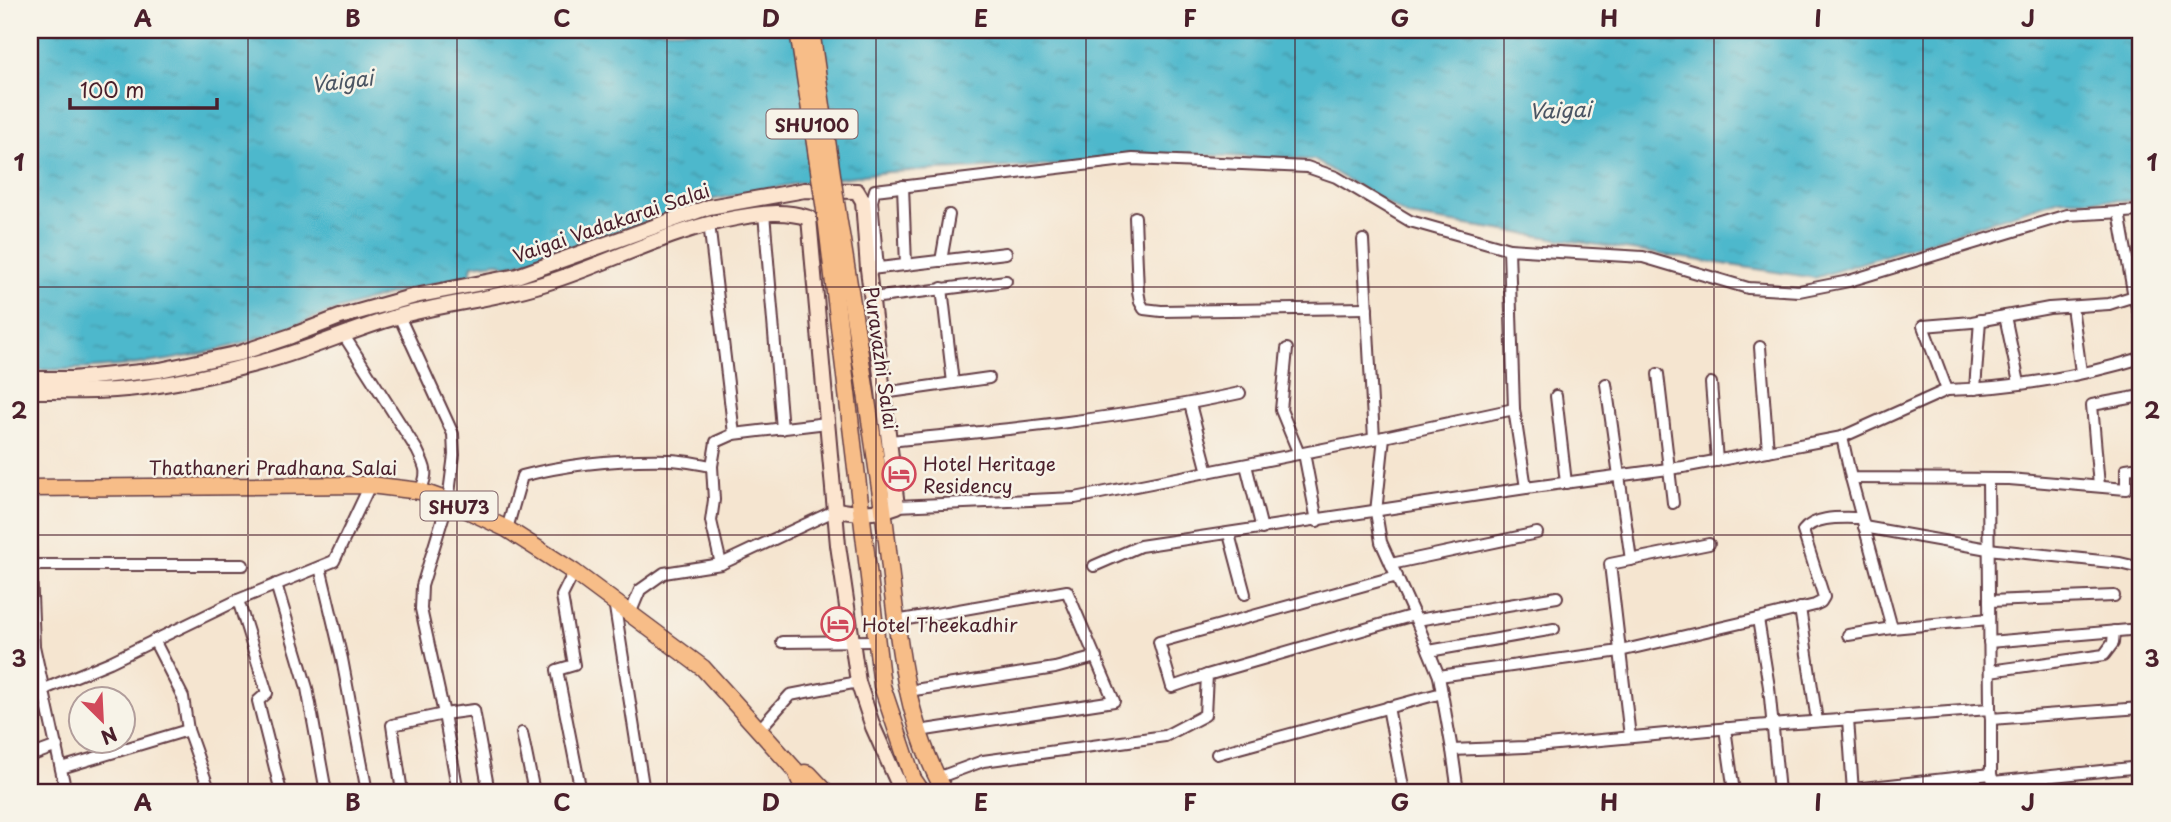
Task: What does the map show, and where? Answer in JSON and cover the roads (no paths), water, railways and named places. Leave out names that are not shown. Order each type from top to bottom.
[{"type":"main road","name":"SHU100","points":[[798,30],[832,217]]},
{"type":"main road","name":"SHU100","points":[[811,30],[832,217]]},
{"type":"main road","name":"Vaigai Vadakarai Salai","points":[[30,379],[72,379],[160,370],[240,353],[353,313],[415,296],[517,276],[709,206],[805,190],[857,191],[863,201],[873,269],[872,298],[889,441],[890,509]]},
{"type":"main road","name":"Vaigai Vadakarai Salai","points":[[30,391],[115,390],[177,382],[258,364],[399,316],[548,283],[673,234],[709,223],[764,213],[792,212],[809,218],[838,545],[858,682],[873,727],[902,792]]},
{"type":"main road","name":"Puravazhi Salai","points":[[832,217],[890,509],[896,621],[908,691],[919,732],[941,785]]},
{"type":"main road","name":"Puravazhi Salai","points":[[832,217],[860,513],[882,686],[913,779],[922,792]]},
{"type":"main road","name":"Thathaneri Pradhana Salai","points":[[30,488],[370,485],[420,491],[448,500],[507,529],[574,572],[703,668],[796,771],[800,781],[813,790]]},
{"type":"main road","points":[[836,510],[860,513],[890,509]]},
{"type":"street","points":[[1006,253],[873,269],[874,190],[1133,159],[1307,167],[1336,177],[1410,221],[1509,249],[1643,257],[1748,288],[1798,291],[1849,281],[2067,215],[2141,211]]},
{"type":"street","points":[[903,186],[905,265]]},
{"type":"street","points":[[2119,212],[2141,320]]},
{"type":"street","points":[[764,213],[782,429]]},
{"type":"street","points":[[941,261],[948,215]]},
{"type":"street","points":[[1135,217],[1138,291],[1144,309],[1367,308]]},
{"type":"street","points":[[709,223],[734,434]]},
{"type":"street","points":[[1363,240],[1379,438],[1376,512],[1381,542],[1439,676],[1458,792]]},
{"type":"street","points":[[1509,249],[1514,408],[1526,488]]},
{"type":"street","points":[[872,298],[1006,281]]},
{"type":"street","points":[[942,288],[953,383]]},
{"type":"street","points":[[1947,390],[1923,326],[2109,304],[2138,295]]},
{"type":"street","points":[[2072,307],[2081,372]]},
{"type":"street","points":[[399,316],[453,434],[454,454],[448,500],[422,586],[421,608],[458,792]]},
{"type":"street","points":[[2005,316],[2019,383]]},
{"type":"street","points":[[1975,389],[1980,320]]},
{"type":"street","points":[[343,334],[417,450],[426,471],[420,491]]},
{"type":"street","points":[[1760,347],[1768,451]]},
{"type":"street","points":[[1287,349],[1282,410],[1302,454],[1317,521]]},
{"type":"street","points":[[1094,566],[1140,547],[1670,468],[1842,437],[1947,390],[2019,383],[2141,358]]},
{"type":"street","points":[[1658,374],[1674,503]]},
{"type":"street","points":[[883,393],[989,378]]},
{"type":"street","points":[[1711,383],[1717,460]]},
{"type":"street","points":[[1606,384],[1631,560]]},
{"type":"street","points":[[889,441],[1038,427],[1190,404],[1240,393]]},
{"type":"street","points":[[1556,396],[1566,483]]},
{"type":"street","points":[[2099,486],[2092,405],[2141,396]]},
{"type":"street","points":[[1190,404],[1208,472]]},
{"type":"street","points":[[890,509],[1075,499],[1514,408]]},
{"type":"street","points":[[721,564],[711,521],[714,500],[712,466],[716,442],[734,434],[827,424]]},
{"type":"street","points":[[1842,437],[1862,522],[1892,628]]},
{"type":"street","points":[[507,529],[522,476],[549,469],[610,463],[671,460],[712,466]]},
{"type":"street","points":[[1245,465],[1262,529]]},
{"type":"street","points":[[1852,478],[1988,479],[2126,489],[2126,468],[2141,467]]},
{"type":"street","points":[[1988,479],[1993,782],[2141,768]]},
{"type":"street","points":[[30,695],[110,662],[238,600],[334,562],[370,485]]},
{"type":"street","points":[[630,614],[640,590],[664,573],[721,564],[836,510]]},
{"type":"street","points":[[1439,676],[1620,651],[1815,605],[1824,597],[1803,531],[1807,525],[1839,517],[1988,549],[2120,563],[2141,568]]},
{"type":"street","points":[[1391,564],[1537,533]]},
{"type":"street","points":[[1229,534],[1245,593]]},
{"type":"street","points":[[1630,737],[1610,564],[1709,544]]},
{"type":"street","points":[[30,546],[34,646],[68,792]]},
{"type":"street","points":[[31,565],[243,565]]},
{"type":"street","points":[[320,567],[342,659],[368,792]]},
{"type":"street","points":[[574,572],[562,596],[574,665],[557,670],[581,792]]},
{"type":"street","points":[[1397,576],[1159,642],[1172,687],[1416,618],[1557,597]]},
{"type":"street","points":[[276,584],[307,688],[326,792]]},
{"type":"street","points":[[896,621],[1068,591],[1115,701],[919,732]]},
{"type":"street","points":[[1989,601],[2114,596]]},
{"type":"street","points":[[238,600],[267,693],[258,701],[281,792]]},
{"type":"street","points":[[614,601],[644,792]]},
{"type":"street","points":[[1800,608],[1817,721]]},
{"type":"street","points":[[1848,635],[1989,619]]},
{"type":"street","points":[[1758,620],[1779,792]]},
{"type":"street","points":[[1429,651],[1554,629]]},
{"type":"street","points":[[1989,642],[2141,629]]},
{"type":"street","points":[[1990,671],[2104,655],[2113,643],[2114,631]]},
{"type":"street","points":[[154,640],[183,697],[188,730],[210,792]]},
{"type":"street","points":[[782,642],[876,641]]},
{"type":"street","points":[[908,691],[1055,668],[1096,657]]},
{"type":"street","points":[[941,785],[983,761],[1165,736],[1205,715],[1207,675]]},
{"type":"street","points":[[758,731],[790,695],[858,682]]},
{"type":"street","points":[[1217,754],[1442,693]]},
{"type":"street","points":[[1388,707],[1404,792]]},
{"type":"street","points":[[1452,750],[1525,747],[1847,719],[2141,708]]},
{"type":"street","points":[[402,792],[392,725],[474,709],[489,792]]},
{"type":"street","points":[[1847,719],[1853,791],[1991,774]]},
{"type":"street","points":[[1725,728],[1734,792]]},
{"type":"street","points":[[61,768],[188,730]]},
{"type":"street","points":[[522,733],[534,792]]},
{"type":"street","points":[[30,757],[57,746]]},
{"type":"water","name":"Vaigai","points":[[30,30],[2141,30],[2141,201],[2060,199],[1815,278],[1408,216],[1314,160],[1129,154],[1063,165],[887,172],[799,183],[710,200],[541,258],[506,266],[498,262],[472,265],[470,277],[373,299],[214,351],[136,364],[30,370]]},
{"type":"place","name":"Hotel Heritage Residency","points":[[899,474]]},
{"type":"place","name":"Hotel Theekadhir","points":[[838,624]]}]
